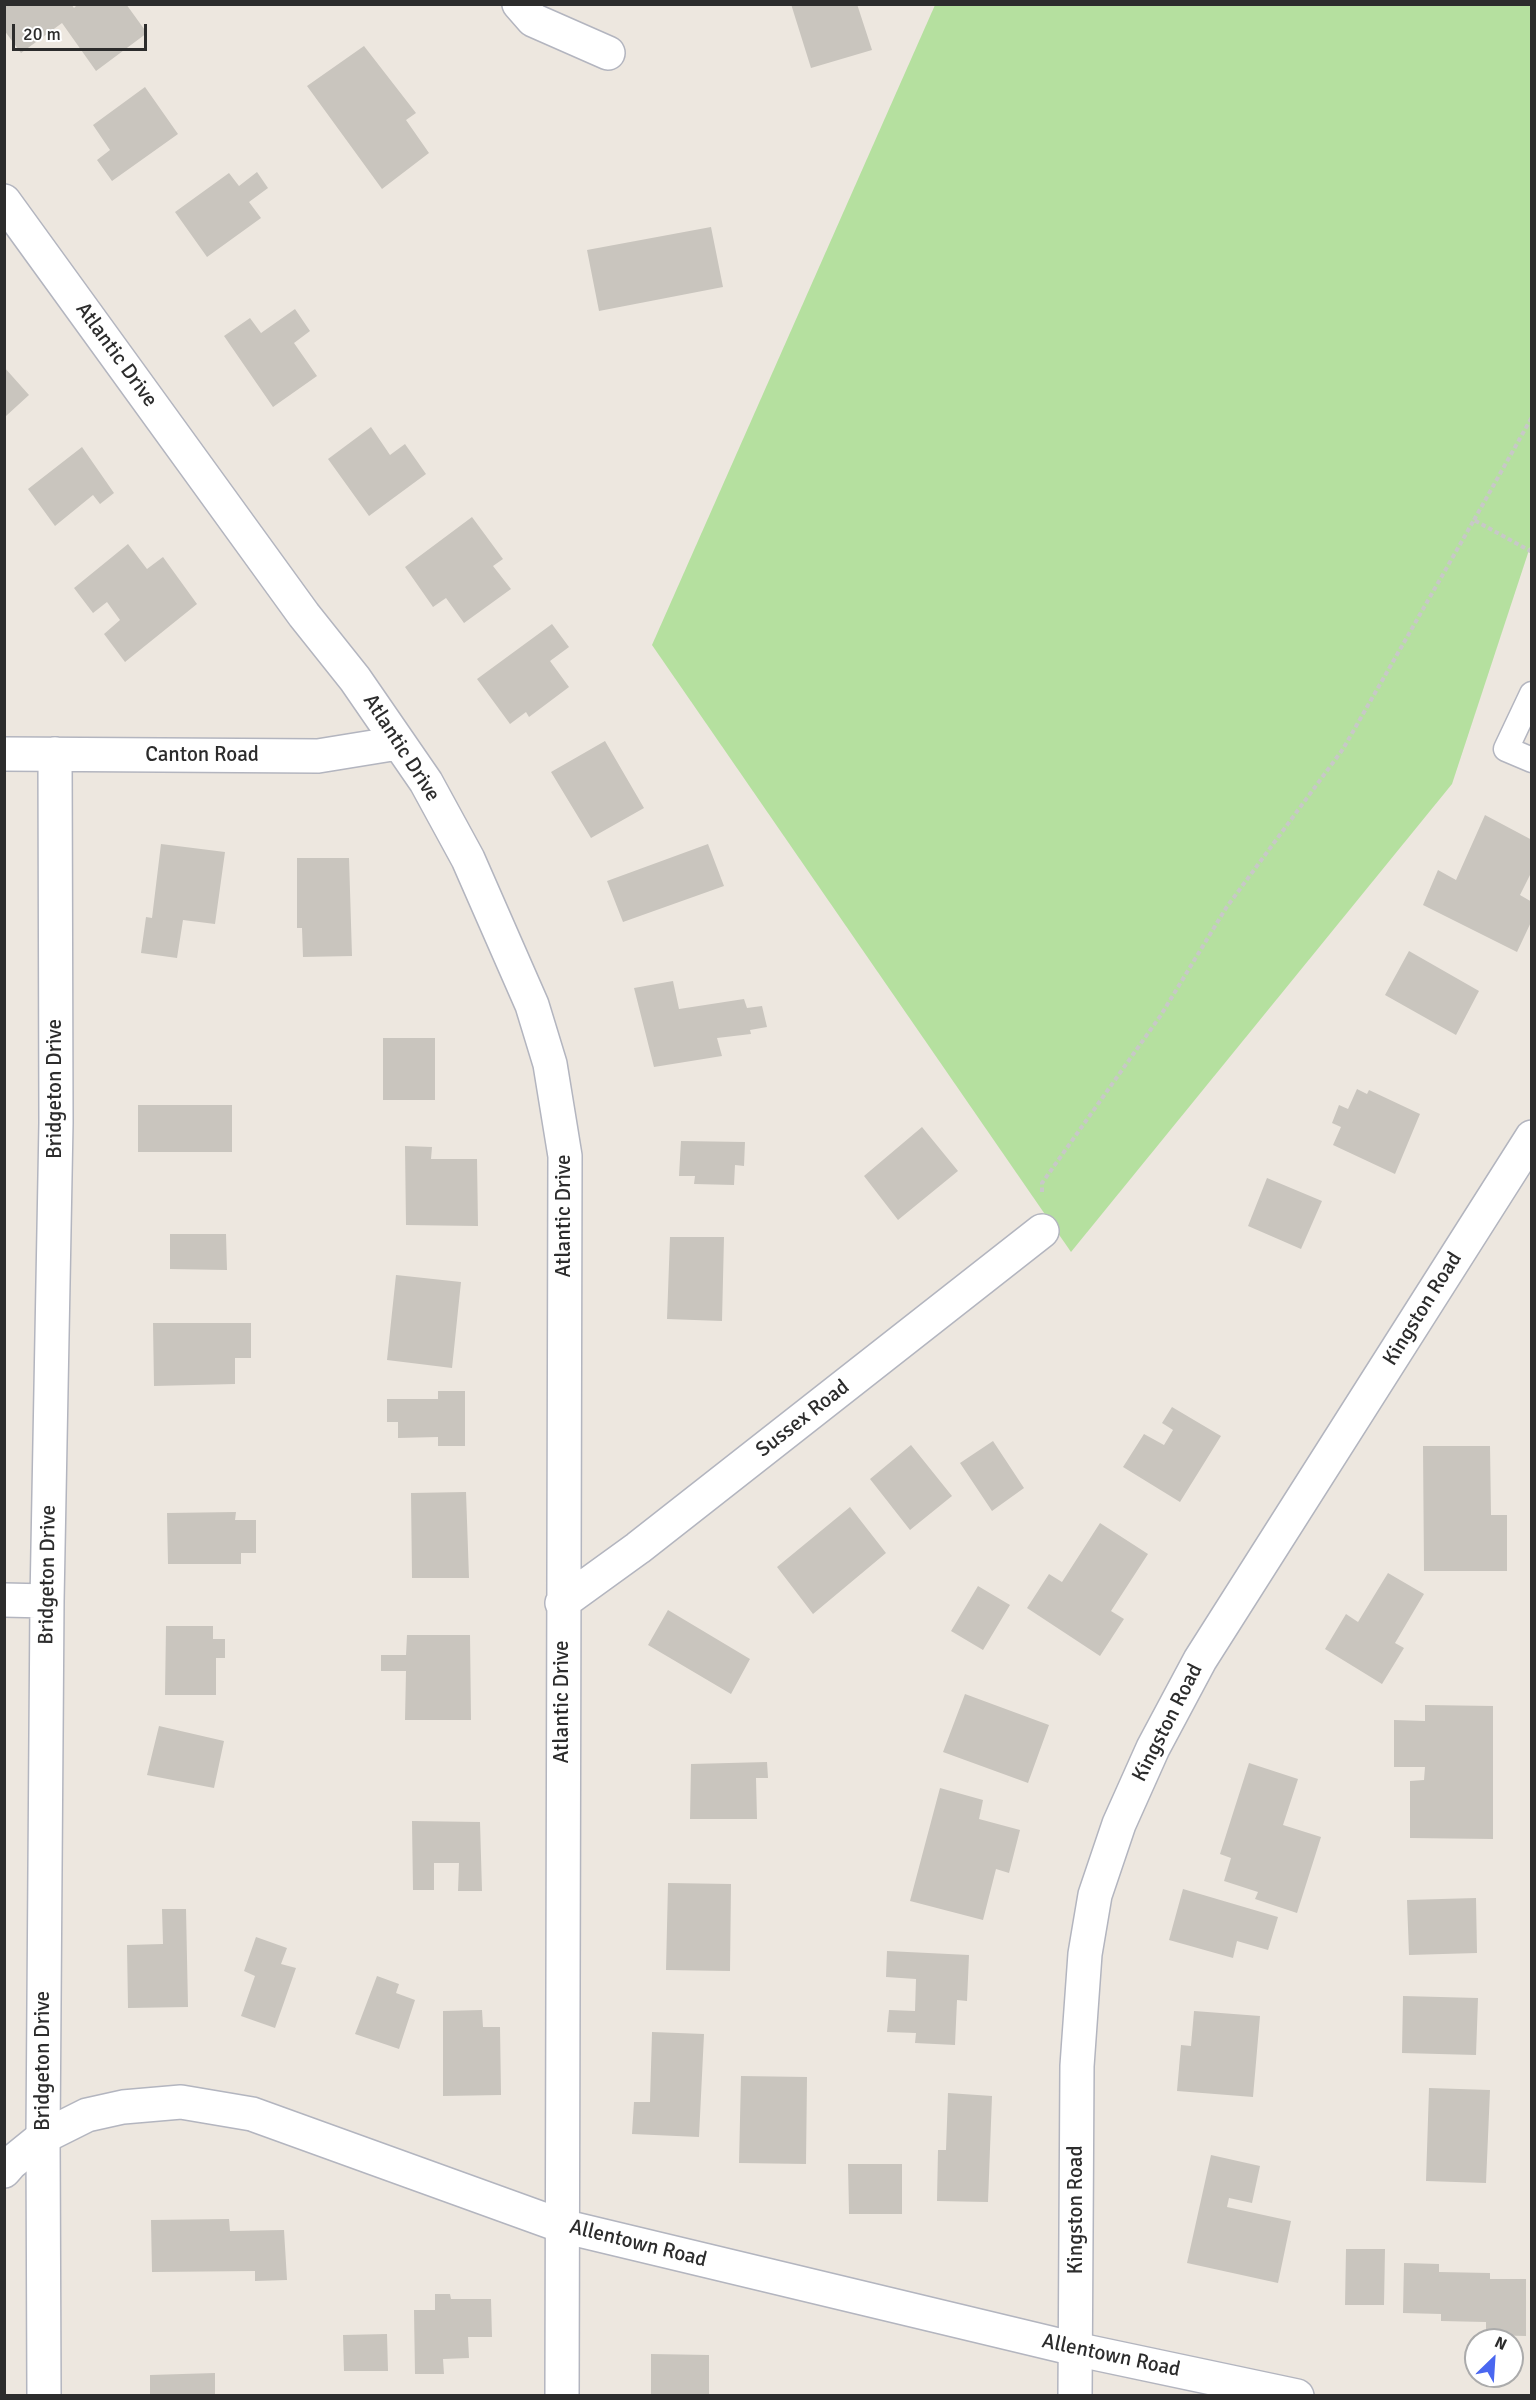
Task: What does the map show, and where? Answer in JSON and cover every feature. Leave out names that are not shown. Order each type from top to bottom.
[{"type":"street","points":[[519,4],[533,20],[608,53]]},
{"type":"street","name":"Atlantic Drive","points":[[7,211],[303,615],[355,679],[426,782],[468,859],[532,1005],[550,1064],[565,1156],[562,1603],[562,2396]]},
{"type":"street","name":"Canton Road","points":[[4,754],[318,756],[398,743]]},
{"type":"street","name":"Bridgeton Drive","points":[[44,2396],[43,2137],[47,1601],[56,1123],[55,754]]},
{"type":"street","name":"Kingston Road","points":[[1075,2396],[1077,2066],[1085,1954],[1095,1894],[1119,1824],[1153,1748],[1200,1660],[1532,1137]]},
{"type":"street","name":"Sussex Road","points":[[562,1603],[638,1548],[1042,1232]]},
{"type":"street","points":[[4,1600],[47,1601]]},
{"type":"street","name":"Allentown Road","points":[[4,2171],[43,2137],[87,2115],[123,2107],[181,2102],[252,2114],[562,2226],[1075,2349],[1297,2396]]},
{"type":"lane","points":[[1532,694],[1506,749],[1532,760]]},
{"type":"path","points":[[1042,1232],[1042,1183],[1161,1016],[1226,908],[1343,749],[1532,417]]},
{"type":"path","points":[[1474,520],[1532,552]]},
{"type":"green space","points":[[935,5],[1531,5],[1531,544],[1452,784],[1071,1252],[652,645]]},
{"type":"building","points":[[4,4],[71,4],[74,8],[78,4],[126,4],[147,33],[96,71],[62,23],[21,53],[4,30]]},
{"type":"building","points":[[791,4],[857,4],[872,50],[811,68]]},
{"type":"building","points":[[364,46],[416,113],[406,120],[429,153],[382,189],[307,86]]},
{"type":"building","points":[[145,87],[178,134],[112,181],[97,160],[110,150],[93,125]]},
{"type":"building","points":[[257,172],[268,188],[249,202],[261,218],[207,257],[175,212],[229,173],[239,186]]},
{"type":"building","points":[[711,227],[723,287],[599,311],[587,250]]},
{"type":"building","points":[[295,309],[310,331],[294,343],[317,376],[273,407],[224,336],[250,318],[261,333]]},
{"type":"building","points":[[4,367],[29,395],[6,416],[4,415]]},
{"type":"building","points":[[371,427],[390,455],[405,444],[426,474],[369,516],[328,459]]},
{"type":"building","points":[[82,447],[114,493],[100,504],[93,495],[55,526],[28,489]]},
{"type":"building","points":[[472,517],[503,559],[493,566],[511,589],[464,623],[446,598],[433,607],[405,567]]},
{"type":"building","points":[[128,544],[147,569],[163,557],[197,604],[125,662],[104,634],[120,620],[107,602],[93,613],[74,588]]},
{"type":"building","points":[[552,624],[569,647],[550,661],[569,687],[529,717],[526,712],[510,724],[477,679]]},
{"type":"building","points":[[605,741],[644,808],[591,838],[551,772]]},
{"type":"building","points":[[1485,815],[1532,840],[1532,871],[1520,895],[1532,902],[1532,920],[1517,952],[1423,905],[1438,870],[1456,880]]},
{"type":"building","points":[[161,844],[225,852],[215,924],[183,920],[177,958],[141,953],[146,917],[152,918]]},
{"type":"building","points":[[708,844],[724,886],[623,922],[607,881]]},
{"type":"building","points":[[297,858],[349,858],[352,956],[303,957],[302,928],[297,928]]},
{"type":"building","points":[[1409,951],[1479,991],[1456,1035],[1385,995]]},
{"type":"building","points":[[673,981],[679,1009],[744,999],[747,1008],[762,1006],[767,1027],[750,1030],[751,1034],[717,1038],[722,1056],[654,1067],[634,988]]},
{"type":"building","points":[[383,1038],[435,1038],[435,1100],[383,1100]]},
{"type":"building","points":[[1357,1089],[1367,1094],[1369,1090],[1420,1114],[1395,1174],[1333,1145],[1341,1127],[1332,1123],[1339,1105],[1348,1109]]},
{"type":"building","points":[[138,1105],[232,1105],[232,1152],[138,1152]]},
{"type":"building","points":[[922,1127],[958,1171],[898,1220],[864,1176]]},
{"type":"building","points":[[681,1141],[745,1142],[744,1166],[735,1165],[734,1185],[694,1184],[695,1176],[679,1176]]},
{"type":"building","points":[[405,1146],[432,1147],[431,1159],[477,1159],[478,1226],[406,1225]]},
{"type":"building","points":[[1267,1178],[1322,1201],[1301,1249],[1248,1226]]},
{"type":"building","points":[[170,1234],[226,1234],[227,1270],[170,1269]]},
{"type":"building","points":[[670,1237],[724,1237],[722,1321],[667,1319]]},
{"type":"building","points":[[396,1275],[461,1282],[452,1368],[387,1360]]},
{"type":"building","points":[[153,1323],[251,1323],[251,1358],[235,1358],[235,1384],[154,1386]]},
{"type":"building","points":[[438,1391],[465,1391],[465,1446],[438,1446],[438,1437],[398,1438],[398,1422],[387,1422],[387,1399],[438,1399]]},
{"type":"building","points":[[1172,1407],[1221,1436],[1180,1502],[1123,1467],[1144,1434],[1164,1445],[1173,1430],[1162,1423]]},
{"type":"building","points":[[993,1441],[1024,1488],[992,1511],[960,1463]]},
{"type":"building","points":[[911,1445],[952,1496],[910,1530],[870,1479]]},
{"type":"building","points":[[1423,1446],[1490,1446],[1491,1515],[1507,1515],[1507,1571],[1424,1571]]},
{"type":"building","points":[[466,1492],[469,1578],[412,1578],[411,1493]]},
{"type":"building","points":[[850,1507],[886,1553],[813,1614],[777,1567]]},
{"type":"building","points":[[236,1512],[235,1520],[256,1520],[256,1553],[241,1553],[241,1564],[168,1564],[167,1513]]},
{"type":"building","points":[[1100,1523],[1148,1554],[1111,1611],[1124,1619],[1100,1656],[1027,1608],[1049,1574],[1062,1582]]},
{"type":"building","points":[[1388,1573],[1424,1594],[1395,1643],[1404,1648],[1382,1684],[1325,1649],[1346,1614],[1358,1622]]},
{"type":"building","points":[[978,1586],[1010,1605],[983,1650],[951,1631]]},
{"type":"building","points":[[668,1610],[750,1659],[731,1694],[648,1645]]},
{"type":"building","points":[[166,1626],[213,1626],[213,1639],[225,1639],[225,1658],[216,1658],[216,1695],[165,1695]]},
{"type":"building","points":[[407,1635],[470,1635],[471,1720],[405,1720],[406,1671],[381,1671],[381,1655],[406,1655]]},
{"type":"building","points":[[965,1694],[1049,1725],[1028,1783],[943,1752]]},
{"type":"building","points":[[1425,1705],[1493,1706],[1493,1839],[1410,1838],[1410,1781],[1424,1780],[1425,1767],[1394,1767],[1394,1720],[1425,1721]]},
{"type":"building","points":[[159,1726],[224,1741],[214,1788],[147,1775]]},
{"type":"building","points":[[767,1762],[768,1778],[756,1778],[757,1819],[690,1819],[691,1764]]},
{"type":"building","points":[[1249,1763],[1298,1779],[1283,1825],[1321,1837],[1297,1913],[1255,1899],[1258,1892],[1224,1881],[1231,1858],[1220,1854]]},
{"type":"building","points":[[940,1788],[983,1800],[979,1819],[1020,1830],[1009,1873],[996,1869],[983,1920],[910,1901]]},
{"type":"building","points":[[412,1821],[480,1822],[482,1891],[458,1891],[459,1863],[434,1863],[434,1890],[413,1890]]},
{"type":"building","points":[[668,1883],[731,1884],[730,1971],[666,1970]]},
{"type":"building","points":[[1183,1889],[1278,1917],[1268,1950],[1237,1941],[1233,1958],[1169,1940]]},
{"type":"building","points":[[1476,1898],[1477,1953],[1409,1955],[1407,1900]]},
{"type":"building","points":[[162,1909],[186,1909],[188,2007],[128,2008],[127,1945],[163,1944]]},
{"type":"building","points":[[256,1937],[287,1948],[281,1964],[296,1968],[275,2028],[241,2016],[255,1976],[244,1971]]},
{"type":"building","points":[[887,1951],[969,1955],[967,2001],[957,2000],[955,2045],[915,2043],[916,2033],[887,2032],[889,2010],[915,2011],[916,1979],[886,1977]]},
{"type":"building","points":[[377,1976],[399,1984],[396,1993],[415,2000],[399,2049],[355,2034]]},
{"type":"building","points":[[1403,1996],[1478,1998],[1476,2055],[1402,2053]]},
{"type":"building","points":[[482,2010],[483,2027],[500,2027],[501,2095],[443,2096],[443,2011]]},
{"type":"building","points":[[1194,2011],[1260,2016],[1253,2097],[1177,2091],[1181,2045],[1191,2046]]},
{"type":"building","points":[[652,2032],[704,2034],[699,2137],[632,2134],[634,2102],[650,2102]]},
{"type":"building","points":[[741,2076],[807,2077],[806,2164],[739,2163]]},
{"type":"building","points":[[1429,2088],[1490,2090],[1486,2183],[1426,2181]]},
{"type":"building","points":[[948,2093],[992,2096],[988,2202],[937,2201],[938,2150],[946,2150]]},
{"type":"building","points":[[1211,2155],[1260,2166],[1252,2203],[1229,2198],[1227,2207],[1291,2221],[1278,2283],[1187,2263]]},
{"type":"building","points":[[848,2164],[902,2164],[902,2214],[849,2214]]},
{"type":"building","points":[[229,2219],[230,2231],[284,2230],[287,2280],[255,2281],[255,2271],[152,2272],[151,2220]]},
{"type":"building","points":[[1346,2249],[1385,2249],[1384,2305],[1345,2305]]},
{"type":"building","points":[[1404,2263],[1439,2264],[1439,2272],[1490,2273],[1490,2279],[1526,2279],[1526,2336],[1524,2336],[1524,2328],[1486,2328],[1486,2322],[1441,2321],[1441,2314],[1403,2313]]},
{"type":"building","points":[[435,2294],[450,2294],[451,2299],[491,2299],[492,2337],[468,2337],[469,2358],[443,2359],[444,2374],[415,2374],[414,2310],[435,2310]]},
{"type":"building","points":[[387,2334],[388,2371],[344,2371],[343,2335]]},
{"type":"building","points":[[651,2354],[709,2355],[709,2396],[651,2396]]},
{"type":"building","points":[[215,2373],[215,2396],[150,2396],[150,2375]]}]
